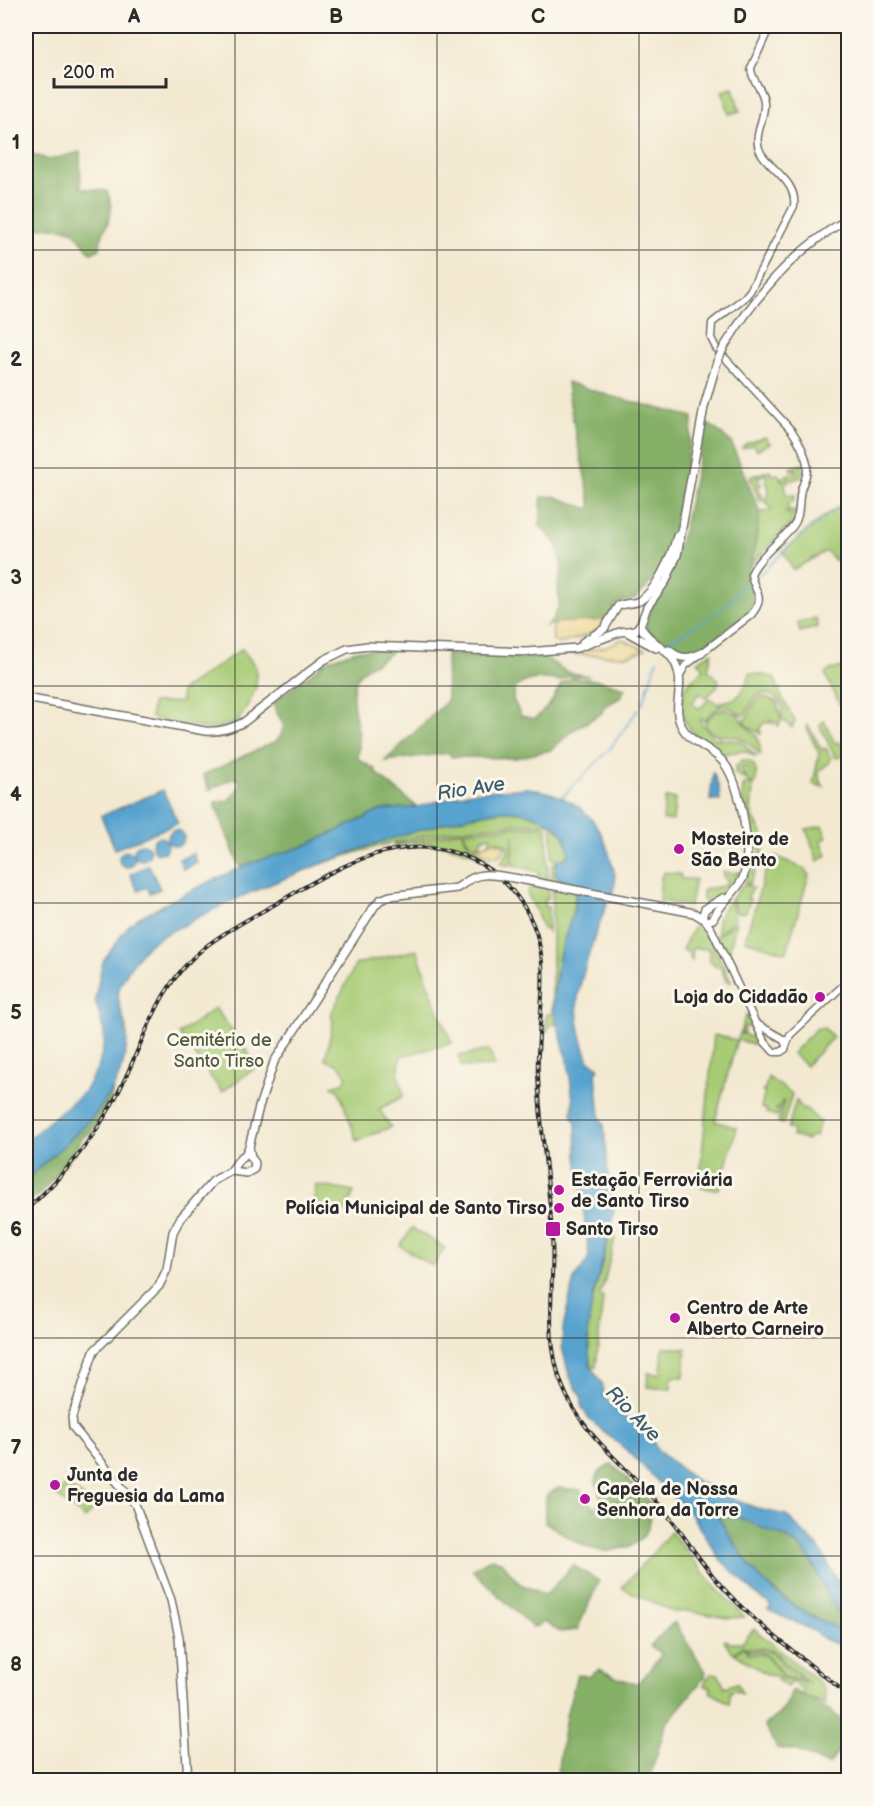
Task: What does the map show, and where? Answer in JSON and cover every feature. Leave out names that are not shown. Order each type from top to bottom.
[{"type":"main road","points":[[248,1156],[259,1107],[274,1062],[380,900],[390,896],[457,888],[476,875],[488,874],[694,912],[709,921],[743,877],[747,831],[730,773],[718,756],[689,736],[684,730],[677,710],[682,669],[756,609],[759,594],[751,574],[776,543],[795,525],[798,518],[800,493],[808,469],[792,430],[714,345],[711,338],[712,323],[750,291],[794,206],[795,198],[792,189],[761,153],[758,144],[765,105],[764,97],[751,74],[751,68],[770,26]]},
{"type":"main road","points":[[26,698],[205,731],[217,731],[231,729],[244,722],[324,660],[347,650],[367,646],[542,651],[577,648],[636,630],[644,611],[666,581],[675,562],[704,407],[717,362],[724,347],[742,317],[764,288],[784,267],[807,246],[849,219]]},
{"type":"main road","points":[[542,651],[574,645],[592,638],[604,629],[621,604],[636,602],[645,596],[659,577],[670,556],[682,522]]},
{"type":"main road","points":[[629,603],[637,607],[644,633],[668,660],[676,673],[680,686]]},
{"type":"main road","points":[[614,613],[615,626],[682,658],[702,653]]},
{"type":"main road","points":[[654,643],[667,651],[681,675]]},
{"type":"main road","points":[[676,665],[690,662]]},
{"type":"main road","points":[[733,891],[703,910],[703,918],[712,930],[764,1041],[772,1049],[781,1052],[787,1046],[790,1035]]},
{"type":"main road","points":[[708,908],[713,909],[712,930]]},
{"type":"main road","points":[[772,1049],[773,1041],[790,1035],[849,981]]},
{"type":"main road","points":[[756,1023],[785,1041],[787,1046]]},
{"type":"main road","points":[[188,1780],[179,1637],[171,1600],[135,1504],[73,1427],[72,1417],[94,1351],[159,1286],[167,1269],[171,1239],[176,1226],[213,1181],[231,1171],[240,1158],[248,1156]]},
{"type":"main road","points":[[231,1171],[247,1173],[254,1169],[255,1162],[248,1156]]},
{"type":"main road","points":[[237,1162],[241,1172]]},
{"type":"green space","points":[[733,88],[740,111],[729,114],[722,91]]},
{"type":"green space","points":[[26,152],[49,160],[80,152],[81,188],[107,191],[110,201],[110,216],[100,249],[91,253],[73,230],[52,227],[26,229]]},
{"type":"green space","points":[[567,382],[610,396],[693,417],[671,538],[667,553],[656,575],[638,596],[618,603],[608,620],[557,623],[546,626],[553,619],[559,605],[558,583],[562,569],[557,544],[539,525],[542,497],[554,496],[589,509],[591,507],[571,413]]},
{"type":"green space","points":[[706,423],[731,442],[760,512],[753,555],[746,575],[756,593],[756,604],[750,614],[700,650],[687,654],[678,652],[646,629],[648,610],[662,592],[683,532]]},
{"type":"green space","points":[[765,437],[770,443],[757,450],[754,445],[742,448],[745,444]]},
{"type":"green space","points":[[803,464],[801,477],[785,483],[786,495],[795,495],[793,502],[788,503],[788,511],[786,511],[790,514],[790,510],[796,510],[790,524],[747,569],[753,555],[760,512],[771,511],[769,504],[765,503],[769,489],[765,474],[757,478],[764,500],[760,501],[750,477],[770,470],[771,475],[778,474],[782,481],[782,477],[789,478],[786,475],[796,472],[796,469],[791,470],[790,468]]},
{"type":"green space","points":[[848,501],[848,551],[836,561],[826,551],[793,570],[783,551],[830,512]]},
{"type":"green space","points":[[816,618],[818,627],[800,632],[798,623]]},
{"type":"green space","points":[[242,649],[256,667],[256,685],[237,723],[208,729],[151,718],[152,703],[181,702],[181,691]]},
{"type":"green space","points":[[359,650],[393,650],[362,671],[355,681],[353,697],[359,735],[358,759],[376,770],[375,772],[417,807],[382,810],[302,847],[240,868],[214,802],[228,801],[241,785],[236,777],[209,790],[203,775],[276,741],[284,726],[274,707],[275,702],[328,660]]},
{"type":"green space","points":[[712,652],[708,670],[719,680],[717,687],[706,698],[699,693],[692,703],[699,709],[710,698],[721,707],[711,713],[705,721],[701,719],[700,721],[713,738],[741,741],[757,757],[744,751],[720,754],[703,742],[684,720],[681,700],[684,689],[704,669],[698,661]]},
{"type":"green space","points":[[446,654],[546,658],[567,672],[589,676],[569,676],[559,681],[536,679],[515,688],[513,699],[521,716],[535,719],[550,704],[561,684],[572,678],[598,680],[625,688],[620,698],[603,707],[602,713],[575,729],[551,750],[516,758],[452,757],[449,753],[385,761],[447,701]]},
{"type":"green space","points":[[848,666],[848,700],[840,705],[825,674],[830,670]]},
{"type":"green space","points":[[750,673],[774,677],[795,721],[792,728],[781,718],[780,703],[770,695],[757,696],[743,716],[719,703],[737,697],[745,687]]},
{"type":"green space","points":[[761,697],[777,702],[781,722],[778,726],[778,723],[773,724],[770,720],[769,723],[765,722],[760,728],[761,734],[747,726],[744,720],[755,702]]},
{"type":"green space","points":[[724,709],[738,715],[757,736],[760,755],[750,744],[740,738],[713,734],[707,728],[705,722],[714,713]]},
{"type":"green space","points":[[824,721],[835,743],[840,742],[846,754],[839,758],[835,757],[820,726]]},
{"type":"green space","points":[[808,725],[822,750],[826,748],[831,758],[830,762],[819,771],[819,778],[824,787],[813,784],[819,754],[806,726]]},
{"type":"green space","points":[[742,760],[751,762],[755,768],[755,785],[743,778],[748,772],[746,767],[743,768],[744,775],[741,778],[735,773],[736,766]]},
{"type":"green space","points":[[749,783],[753,788],[751,810],[766,840],[763,851],[755,846],[750,849],[751,834],[742,799],[743,786]]},
{"type":"green space","points":[[665,798],[675,799],[673,821],[663,820]]},
{"type":"green space","points":[[502,811],[536,815],[551,823],[490,826],[432,834],[375,847],[316,866],[407,832]]},
{"type":"green space","points":[[552,823],[566,842],[569,854],[563,859],[557,877],[574,886],[575,898],[555,978],[554,1002],[558,1025],[552,1024],[546,1032],[543,1031],[547,1014],[552,1014],[552,865],[555,865],[555,859],[552,858]]},
{"type":"green space","points":[[547,826],[548,898],[545,900],[545,906],[548,907],[548,933],[547,929],[543,929],[527,893],[531,886],[542,887],[539,872],[513,865],[513,835],[512,863],[509,866],[501,863],[508,852],[507,846],[499,841],[489,842],[490,836],[483,838],[481,845],[472,845],[478,849],[477,853],[488,860],[487,862],[476,854],[444,845],[422,842],[394,846],[393,844],[462,831],[466,841],[471,845],[464,831]]},
{"type":"green space","points":[[822,826],[827,838],[821,840],[827,855],[818,861],[806,829]]},
{"type":"green space","points":[[750,852],[754,857],[763,853],[749,885],[745,883]]},
{"type":"green space","points":[[775,856],[805,869],[809,875],[787,951],[784,952],[745,940],[766,869],[771,871]]},
{"type":"green space","points":[[664,872],[680,874],[681,879],[695,879],[690,906],[659,901],[661,877]]},
{"type":"green space","points":[[724,872],[736,874],[740,872],[735,883],[727,892],[716,899],[705,902],[702,898],[704,889],[724,886],[728,882],[722,875]]},
{"type":"green space","points":[[744,884],[753,888],[747,898],[750,899],[746,912],[737,913],[732,898]]},
{"type":"green space","points":[[731,899],[735,919],[718,934],[720,915]]},
{"type":"green space","points":[[697,921],[702,921],[731,982],[726,981],[721,967],[709,962],[709,949],[692,948],[692,962],[689,953],[682,949]]},
{"type":"green space","points":[[736,923],[729,952],[730,960],[717,936]]},
{"type":"green space","points":[[417,950],[452,1043],[401,1056],[398,1075],[404,1096],[379,1109],[391,1127],[357,1141],[339,1091],[332,1086],[343,1083],[347,1077],[339,1065],[325,1060],[333,1022],[331,1014],[356,964]]},
{"type":"green space","name":"Cemitério de Santo Tirso","points":[[215,1008],[258,1066],[222,1092],[179,1034]]},
{"type":"green space","points":[[746,1015],[760,1046],[737,1040],[740,1034],[745,1034],[747,1037],[753,1035],[749,1026],[740,1033]]},
{"type":"green space","points":[[823,1027],[833,1037],[806,1066],[792,1053],[816,1029]]},
{"type":"green space","points":[[714,1035],[737,1040],[715,1121],[737,1128],[719,1189],[702,1188],[699,1185]]},
{"type":"green space","points":[[489,1050],[495,1066],[462,1067],[458,1056]]},
{"type":"green space","points":[[768,1077],[792,1094],[783,1124],[778,1122],[784,1101],[780,1108],[776,1107],[779,1110],[777,1116],[766,1113],[767,1110],[761,1108],[765,1092],[762,1091],[765,1089]]},
{"type":"green space","points":[[113,1089],[110,1101],[91,1132],[83,1137],[75,1152],[40,1194],[26,1203],[26,1181],[83,1127]]},
{"type":"green space","points":[[796,1100],[803,1110],[805,1108],[820,1122],[815,1137],[810,1136],[808,1140],[792,1136],[793,1130],[788,1128]]},
{"type":"green space","points":[[316,1185],[354,1192],[345,1213],[313,1211]]},
{"type":"green space","points":[[412,1228],[445,1248],[433,1266],[400,1246]]},
{"type":"green space","points":[[610,1232],[616,1233],[599,1296],[603,1297],[596,1367],[592,1369],[588,1351],[589,1317]]},
{"type":"green space","points":[[663,1347],[686,1349],[684,1377],[672,1377],[671,1389],[647,1387],[648,1373],[661,1374]]},
{"type":"green space","points":[[612,1464],[650,1502],[650,1520],[641,1539],[627,1547],[606,1551],[597,1550],[573,1540],[545,1522],[547,1495],[558,1488],[581,1490],[595,1509],[601,1499],[596,1483],[597,1473]]},
{"type":"green space","points":[[66,1484],[95,1506],[85,1519],[57,1496]]},
{"type":"green space","points":[[733,1515],[794,1542],[803,1550],[834,1607],[848,1620],[848,1633],[796,1606],[760,1578],[718,1517]]},
{"type":"green space","points":[[671,1532],[715,1587],[745,1617],[727,1618],[689,1611],[674,1612],[622,1588]]},
{"type":"green space","points":[[492,1558],[502,1562],[520,1584],[546,1595],[573,1565],[599,1581],[577,1630],[560,1632],[544,1622],[533,1628],[472,1570]]},
{"type":"green space","points":[[674,1622],[706,1672],[704,1678],[666,1724],[649,1780],[556,1780],[566,1716],[577,1674],[589,1677],[599,1669],[637,1684],[662,1654],[650,1646]]},
{"type":"green space","points":[[754,1629],[820,1683],[824,1688],[826,1704],[801,1695],[803,1689],[791,1682],[787,1687],[777,1680],[778,1678],[805,1682],[805,1685],[809,1682],[786,1665],[774,1651],[764,1648],[747,1648],[773,1652],[784,1666],[803,1680],[783,1677],[783,1674],[764,1653],[750,1652],[743,1646],[734,1653],[724,1641],[742,1643]]},
{"type":"green space","points":[[743,1647],[749,1654],[765,1655],[782,1677],[768,1675],[735,1654]]},
{"type":"green space","points":[[713,1673],[718,1674],[725,1687],[737,1683],[742,1693],[736,1690],[731,1691],[729,1703],[710,1692],[712,1688],[704,1685]]},
{"type":"green space","points":[[792,1690],[827,1708],[846,1729],[848,1738],[829,1765],[798,1751],[777,1748],[764,1725],[782,1710]]},
{"type":"sand","points":[[608,620],[598,629],[586,635],[559,644],[553,640],[553,627],[557,623]]},
{"type":"sand","points":[[622,639],[645,650],[627,656],[566,654],[605,647]]},
{"type":"sand","points":[[493,841],[505,845],[500,855],[491,856],[472,845],[482,846]]},
{"type":"water","points":[[713,772],[719,788],[720,801],[710,800]]},
{"type":"water","points":[[528,788],[544,791],[571,802],[592,820],[606,845],[615,878],[613,891],[586,964],[577,1004],[586,1054],[589,1061],[597,1065],[599,1069],[596,1073],[600,1117],[604,1125],[609,1184],[614,1209],[593,1296],[588,1329],[590,1365],[603,1385],[604,1397],[651,1436],[657,1450],[695,1480],[735,1500],[762,1510],[786,1515],[819,1548],[848,1598],[848,1620],[834,1606],[809,1557],[794,1542],[741,1518],[718,1517],[743,1556],[761,1578],[783,1598],[823,1622],[848,1633],[848,1648],[826,1640],[814,1631],[768,1610],[771,1605],[761,1599],[720,1559],[692,1516],[630,1453],[591,1421],[582,1408],[582,1399],[569,1375],[562,1347],[563,1328],[574,1279],[589,1255],[568,1062],[554,1013],[553,999],[559,956],[576,895],[573,886],[557,877],[555,872],[558,859],[564,859],[569,854],[562,833],[552,824],[528,814],[505,811],[476,815],[418,831],[351,853],[259,889],[154,941],[136,958],[119,989],[127,1045],[122,1068],[112,1090],[91,1119],[26,1181],[26,1141],[84,1092],[99,1065],[104,1032],[95,1000],[103,961],[128,926],[138,918],[251,863],[302,847],[382,810],[417,807],[471,792]]},
{"type":"water","points":[[163,790],[178,823],[115,849],[101,816]]},
{"type":"water","points":[[176,830],[182,832],[184,838],[182,844],[176,846],[170,844],[168,838],[170,832]]},
{"type":"water","points":[[160,837],[166,839],[168,845],[166,851],[160,853],[154,851],[152,845],[154,839]]},
{"type":"water","points":[[142,844],[148,846],[150,852],[148,858],[142,860],[136,858],[134,852],[136,846]]},
{"type":"water","points":[[127,851],[133,853],[135,859],[133,865],[127,867],[121,865],[119,859],[121,853]]},
{"type":"water","points":[[193,853],[197,863],[183,869],[179,859]]},
{"type":"water","points":[[149,865],[160,889],[150,893],[147,887],[138,891],[130,874]]},
{"type":"waterway","points":[[759,575],[807,530],[848,501]]},
{"type":"waterway","points":[[665,642],[704,621],[724,607],[749,583]]},
{"type":"waterway","points":[[642,705],[657,660]]},
{"type":"waterway","points":[[562,797],[609,750],[638,710]]},
{"type":"railway","points":[[26,1210],[66,1169],[100,1124],[119,1091],[163,996],[188,963],[204,948],[237,926],[312,883],[376,854],[421,847],[444,850],[482,865],[512,890],[533,924],[539,943],[542,990],[538,1075],[553,1254],[551,1329],[556,1366],[562,1385],[570,1402],[590,1432],[652,1496],[726,1591],[770,1632],[848,1695]]},
{"type":"place","name":"Mosteiro de São Bento","points":[[679,849]]},
{"type":"place","name":"Loja do Cidadão","points":[[820,997]]},
{"type":"place","name":"Estação Ferroviária de Santo Tirso","points":[[559,1190]]},
{"type":"place","name":"Polícia Municipal de Santo Tirso","points":[[559,1208]]},
{"type":"place","name":"Santo Tirso","points":[[553,1229]]},
{"type":"place","name":"Centro de Arte Alberto Carneiro","points":[[675,1318]]},
{"type":"place","name":"Junta de Freguesia da Lama","points":[[55,1485]]},
{"type":"place","name":"Capela de Nossa Senhora da Torre","points":[[585,1499]]},
{"type":"water label","name":"Rio Ave","points":[[471,789]]},
{"type":"water label","name":"Rio Ave","points":[[633,1414]]}]
